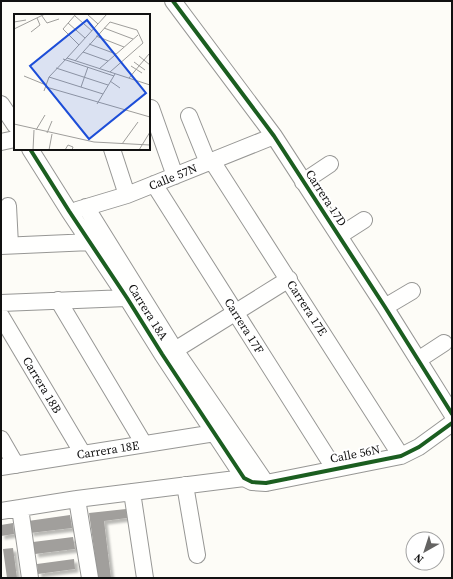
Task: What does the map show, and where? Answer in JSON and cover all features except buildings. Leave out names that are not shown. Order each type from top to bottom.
[{"type":"street","name":"Carrera 17D","points":[[173,1],[274,136],[418,360],[451,425]]},
{"type":"street","points":[[1,104],[14,124]]},
{"type":"street","points":[[151,108],[176,176]]},
{"type":"street","name":"Carrera 17E","points":[[188,116],[210,162],[289,279],[401,456]]},
{"type":"street","name":"Calle 57N","points":[[69,211],[127,195],[274,136]]},
{"type":"street","points":[[1,142],[14,139]]},
{"type":"street","name":"Carrera 18A","points":[[31,150],[127,298],[169,352],[254,481]]},
{"type":"street","points":[[112,150],[127,195]]},
{"type":"street","points":[[304,182],[330,164]]},
{"type":"street","name":"Carrera 17F","points":[[154,184],[334,468]]},
{"type":"street","points":[[8,206],[5,245],[91,242]]},
{"type":"street","name":"Carrera 18A","points":[[86,207],[215,433],[254,481]]},
{"type":"street","points":[[339,236],[364,220]]},
{"type":"street","points":[[169,352],[289,279]]},
{"type":"street","points":[[385,307],[412,291]]},
{"type":"street","points":[[1,303],[127,298]]},
{"type":"street","points":[[58,300],[144,444]]},
{"type":"street","name":"Carrera 18B","points":[[1,316],[83,454]]},
{"type":"street","points":[[418,360],[444,343]]},
{"type":"street","name":"Calle 56N","points":[[1,511],[185,485],[254,481],[401,456],[419,447],[451,425]]},
{"type":"street","name":"Carrera 18E","points":[[9,466],[215,433]]},
{"type":"street","points":[[1,439],[9,466]]},
{"type":"street","points":[[185,485],[197,555]]},
{"type":"street","points":[[132,492],[145,578]]},
{"type":"street","points":[[78,499],[90,578]]},
{"type":"street","points":[[20,508],[30,578]]},
{"type":"cycle path","points":[[173,1],[274,136],[385,307],[452,414]]},
{"type":"cycle path","points":[[31,150],[244,478],[252,482],[266,483],[401,456],[419,447],[452,423]]}]
